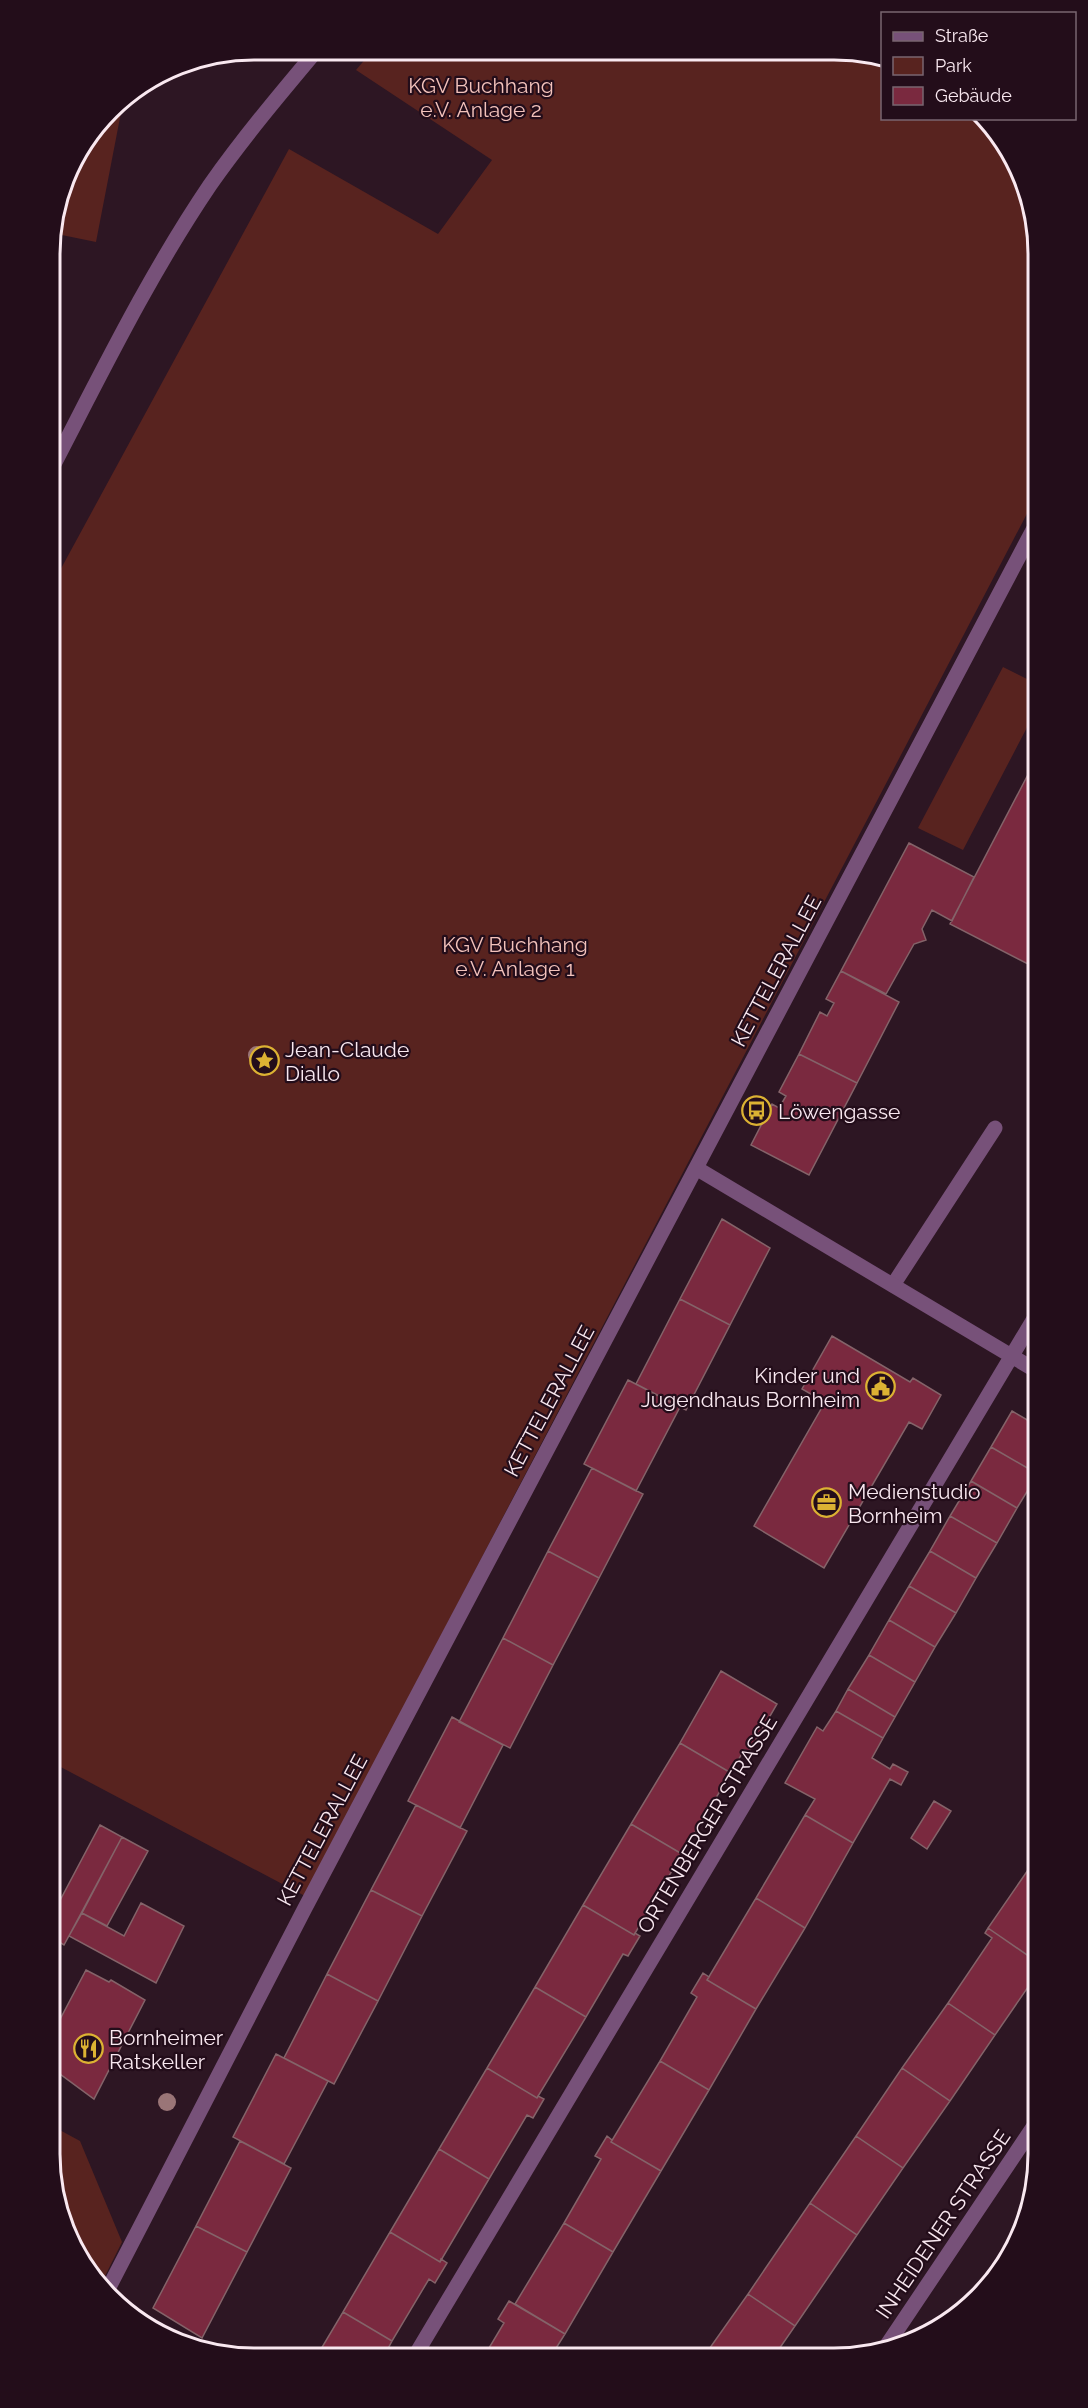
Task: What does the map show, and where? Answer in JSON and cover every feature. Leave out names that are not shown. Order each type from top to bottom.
[{"type":"street","points":[[60,453],[137,305],[172,244],[241,142],[309,60]]},
{"type":"street","name":"KETTELERALLEE","points":[[111,2284],[305,1908],[1028,539]]},
{"type":"street","points":[[893,1285],[995,1128]]},
{"type":"street","points":[[696,1168],[1028,1366]]},
{"type":"street","name":"ORTENBERGER STRASSE","points":[[420,2348],[1028,1329]]},
{"type":"street","name":"INHEIDENER STRASSE","points":[[891,2339],[1028,2135]]},
{"type":"green space","points":[[364,60],[834,60],[860,62],[881,66],[881,120],[974,120],[1002,157],[1021,203],[1026,228],[1028,254],[1028,512],[305,1896],[60,1767],[60,570],[289,149],[438,234],[492,160],[356,70]]},
{"type":"green space","points":[[121,114],[96,242],[61,235],[62,228],[67,203],[86,157],[100,136]]},
{"type":"green space","points":[[1003,667],[1028,680],[1028,726],[963,850],[918,828]]},
{"type":"green space","points":[[60,2130],[80,2141],[122,2242],[104,2277],[86,2251],[67,2205],[62,2180]]},
{"type":"building","points":[[1028,775],[1028,964],[950,924]]},
{"type":"building","points":[[909,843],[974,877],[952,921],[932,910],[922,929],[926,940],[914,944],[886,994],[841,971]]},
{"type":"building","points":[[841,971],[899,1002],[857,1083],[799,1054],[820,1012],[827,1016],[834,1003],[826,999]]},
{"type":"building","points":[[799,1054],[857,1083],[809,1175],[751,1145],[772,1104],[779,1108],[786,1096],[779,1092]]},
{"type":"building","points":[[722,1219],[770,1248],[730,1325],[680,1299]]},
{"type":"building","points":[[680,1299],[730,1325],[686,1410],[636,1384]]},
{"type":"building","points":[[832,1336],[910,1382],[913,1378],[941,1395],[922,1429],[909,1422],[824,1568],[754,1526],[825,1402],[802,1389]]},
{"type":"building","points":[[628,1380],[680,1407],[636,1491],[584,1464]]},
{"type":"building","points":[[1012,1411],[1028,1420],[1028,1468],[991,1447]]},
{"type":"building","points":[[991,1447],[1028,1468],[1028,1490],[1017,1508],[971,1481]]},
{"type":"building","points":[[592,1468],[643,1494],[599,1578],[548,1551]]},
{"type":"building","points":[[971,1481],[1017,1508],[997,1543],[950,1516]]},
{"type":"building","points":[[950,1516],[997,1543],[976,1578],[930,1551]]},
{"type":"building","points":[[548,1551],[599,1578],[553,1665],[503,1638]]},
{"type":"building","points":[[930,1551],[976,1578],[956,1613],[909,1586]]},
{"type":"building","points":[[909,1586],[956,1613],[935,1647],[889,1620]]},
{"type":"building","points":[[889,1620],[935,1647],[915,1682],[869,1655]]},
{"type":"building","points":[[503,1638],[553,1665],[510,1748],[459,1722]]},
{"type":"building","points":[[869,1655],[915,1682],[895,1717],[848,1689]]},
{"type":"building","points":[[721,1671],[777,1704],[749,1752],[744,1750],[731,1773],[680,1743]]},
{"type":"building","points":[[848,1689],[895,1717],[883,1738],[836,1711]]},
{"type":"building","points":[[836,1711],[883,1738],[872,1758],[890,1769],[893,1764],[908,1772],[901,1785],[890,1779],[853,1843],[805,1815],[815,1799],[785,1783],[817,1727],[823,1731]]},
{"type":"building","points":[[452,1717],[503,1745],[460,1828],[408,1801]]},
{"type":"building","points":[[680,1743],[731,1773],[682,1854],[631,1824]]},
{"type":"building","points":[[934,1801],[951,1811],[927,1849],[911,1838]]},
{"type":"building","points":[[416,1805],[467,1831],[422,1916],[371,1890]]},
{"type":"building","points":[[805,1815],[853,1843],[805,1928],[756,1898]]},
{"type":"building","points":[[631,1824],[682,1854],[634,1935],[583,1905]]},
{"type":"building","points":[[100,1825],[122,1837],[64,1945],[60,1942],[60,1900]]},
{"type":"building","points":[[122,1837],[148,1851],[107,1926],[82,1913]]},
{"type":"building","points":[[1028,1870],[1028,1956],[988,1928]]},
{"type":"building","points":[[371,1890],[422,1916],[378,2001],[327,1974]]},
{"type":"building","points":[[756,1898],[805,1928],[756,2009],[707,1980]]},
{"type":"building","points":[[141,1903],[184,1926],[156,1983],[69,1936],[82,1913],[124,1936]]},
{"type":"building","points":[[583,1905],[634,1935],[635,1933],[640,1936],[628,1956],[623,1954],[586,2017],[535,1987]]},
{"type":"building","points":[[988,1928],[1028,1956],[1028,1987],[995,2035],[948,2003],[992,1938],[985,1933]]},
{"type":"building","name":"Bornheimer Ratskeller","points":[[86,1970],[109,1982],[111,1980],[145,2000],[94,2099],[60,2074],[60,2019]]},
{"type":"building","points":[[703,1973],[709,1977],[707,1980],[756,2009],[709,2090],[660,2061],[697,1997],[691,1993]]},
{"type":"building","points":[[327,1974],[378,2001],[334,2084],[284,2058]]},
{"type":"building","points":[[535,1987],[586,2017],[537,2098],[487,2068]]},
{"type":"building","points":[[948,2003],[995,2035],[950,2101],[902,2068]]},
{"type":"building","points":[[276,2054],[328,2081],[284,2164],[233,2137]]},
{"type":"building","points":[[660,2061],[709,2090],[661,2171],[611,2142]]},
{"type":"building","points":[[487,2068],[537,2098],[538,2096],[544,2099],[533,2118],[527,2115],[489,2179],[439,2149]]},
{"type":"building","points":[[902,2068],[950,2101],[903,2168],[856,2136]]},
{"type":"building","points":[[607,2136],[612,2140],[611,2142],[661,2171],[613,2252],[564,2223],[601,2159],[595,2156]]},
{"type":"building","points":[[856,2136],[903,2168],[857,2235],[810,2203]]},
{"type":"building","points":[[240,2141],[291,2168],[247,2252],[196,2226]]},
{"type":"building","points":[[439,2149],[489,2179],[440,2262],[390,2232]]},
{"type":"building","points":[[810,2203],[857,2235],[795,2326],[748,2294]]},
{"type":"building","points":[[564,2223],[613,2252],[565,2334],[515,2304]]},
{"type":"building","points":[[196,2226],[247,2252],[202,2338],[153,2308]]},
{"type":"building","points":[[390,2232],[440,2262],[441,2259],[447,2263],[435,2283],[429,2279],[392,2341],[343,2312]]},
{"type":"building","points":[[748,2294],[795,2326],[780,2348],[710,2348]]},
{"type":"building","points":[[509,2301],[565,2334],[556,2348],[489,2348],[504,2323],[498,2319]]},
{"type":"building","points":[[343,2312],[392,2341],[388,2348],[322,2348]]},
{"type":"place","name":"Jean-Claude Diallo","points":[[264,1061]]},
{"type":"place","name":"Löwengasse","points":[[757,1111]]},
{"type":"place","name":"Kinder und Jugendhaus Bornheim","points":[[881,1387]]},
{"type":"place","name":"Medienstudio Bornheim","points":[[827,1503]]},
{"type":"place","name":"Bornheimer Ratskeller","points":[[88,2049]]},
{"type":"park label","name":"KGV Buchhang e.V. Anlage 2","points":[[481,97]]},
{"type":"park label","name":"KGV Buchhang e.V. Anlage 1","points":[[515,956]]}]
